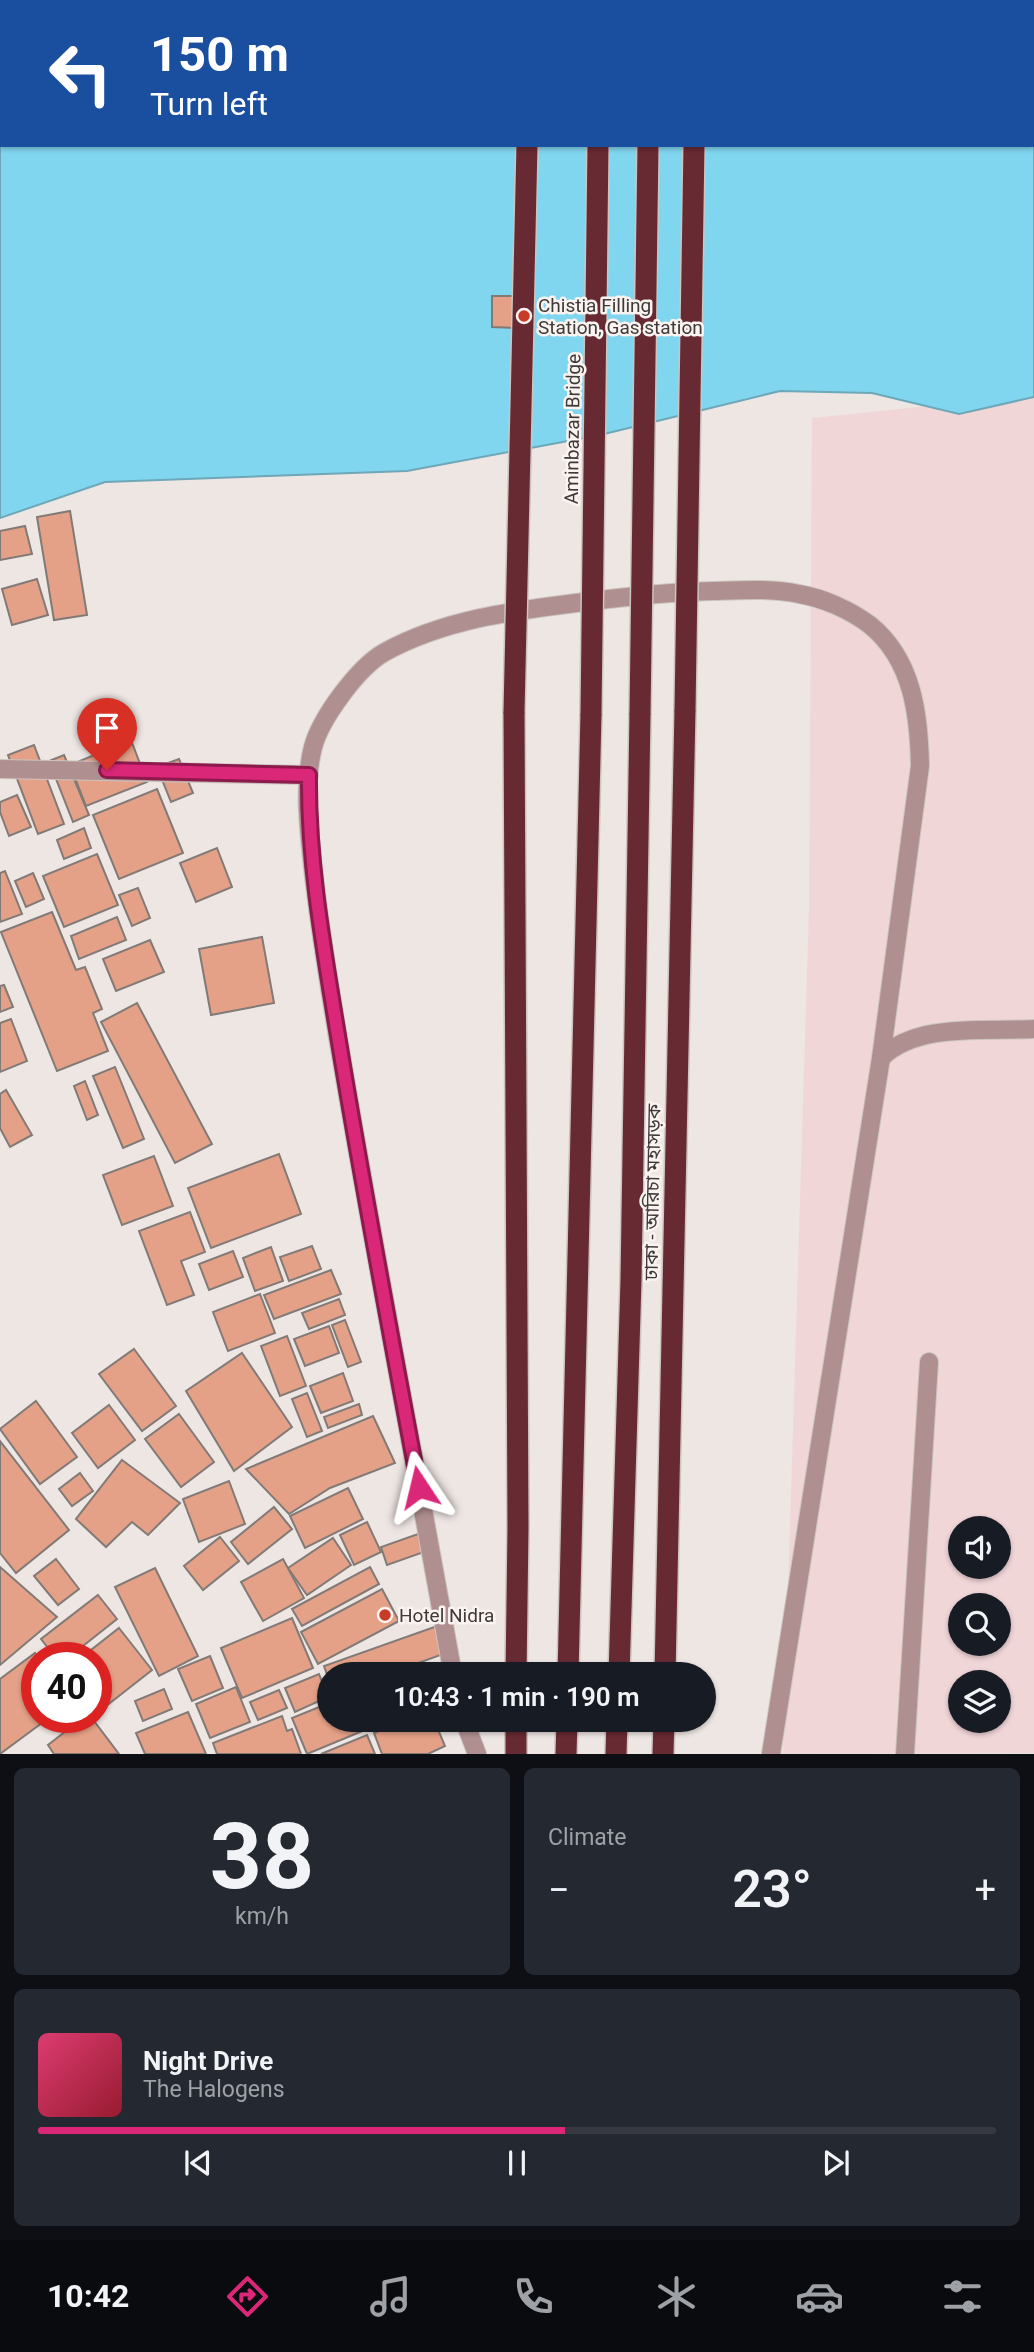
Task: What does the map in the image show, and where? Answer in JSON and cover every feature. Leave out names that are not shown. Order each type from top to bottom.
[{"type":"highway","points":[[516,1662],[518,1515],[514,712],[527,147]]},
{"type":"highway","name":"Aminbazar Bridge","points":[[568,1662],[591,714],[598,147]]},
{"type":"highway","name":"ঢাকা - আরিচা মহাসড়ক","points":[[619,1662],[631,1267],[648,147]]},
{"type":"highway","name":"ঢাকা - আরিচা মহাসড়ক","points":[[665,1662],[694,147]]},
{"type":"highway","points":[[516,1732],[516,1754]]},
{"type":"highway","points":[[566,1754],[567,1732]]},
{"type":"highway","points":[[616,1754],[617,1732]]},
{"type":"highway","points":[[663,1754],[664,1732]]},
{"type":"street","points":[[451,1662],[318,915],[308,821],[309,775],[314,743],[333,709],[354,680],[380,654],[424,634],[471,619],[676,592],[753,590],[800,594],[837,606],[870,626],[896,654],[910,685],[919,723],[920,766],[881,1058],[771,1754]]},
{"type":"street","points":[[0,769],[309,775]]},
{"type":"street","points":[[881,1058],[892,1047],[930,1033],[1034,1029]]},
{"type":"street","points":[[905,1754],[929,1362]]},
{"type":"street","points":[[465,1732],[468,1754]]},
{"type":"street","points":[[468,1732],[477,1754]]},
{"type":"shaded area","points":[[1034,395],[1034,1753],[783,1754],[809,907],[812,418]]},
{"type":"water","points":[[0,147],[1034,147],[1034,397],[959,414],[872,393],[780,391],[600,435],[407,471],[105,482],[0,518]]},
{"type":"building","points":[[492,296],[517,296],[517,328],[492,327]]},
{"type":"building","points":[[70,511],[87,615],[54,620],[37,517]]},
{"type":"building","points":[[25,526],[32,554],[0,560],[0,531]]},
{"type":"building","points":[[37,579],[48,615],[12,625],[2,589]]},
{"type":"building","points":[[131,740],[147,782],[86,806],[70,765]]},
{"type":"building","points":[[34,745],[64,824],[38,834],[8,755]]},
{"type":"building","points":[[64,755],[89,815],[73,822],[49,761]]},
{"type":"building","points":[[179,759],[193,793],[171,802],[157,767]]},
{"type":"building","points":[[157,789],[183,853],[119,879],[93,815]]},
{"type":"building","points":[[17,795],[31,827],[9,836],[0,812],[0,802]]},
{"type":"building","points":[[84,828],[91,848],[64,859],[57,840]]},
{"type":"building","points":[[217,848],[232,887],[196,902],[180,863]]},
{"type":"building","points":[[97,854],[118,905],[64,927],[43,876]]},
{"type":"building","points":[[5,871],[22,914],[0,922],[0,873]]},
{"type":"building","points":[[33,873],[44,899],[26,907],[15,881]]},
{"type":"building","points":[[138,888],[150,918],[132,926],[119,895]]},
{"type":"building","points":[[52,912],[76,970],[85,967],[102,1009],[93,1013],[108,1051],[57,1071],[1,932]]},
{"type":"building","points":[[117,917],[126,940],[79,959],[71,936]]},
{"type":"building","points":[[262,937],[274,1003],[211,1015],[199,949]]},
{"type":"building","points":[[150,940],[164,972],[116,991],[103,959]]},
{"type":"building","points":[[4,985],[13,1007],[0,1012],[0,986]]},
{"type":"building","points":[[137,1003],[212,1144],[175,1163],[101,1022]]},
{"type":"building","points":[[11,1019],[27,1061],[0,1072],[0,1023]]},
{"type":"building","points":[[115,1067],[144,1139],[123,1148],[93,1076]]},
{"type":"building","points":[[85,1081],[98,1115],[87,1120],[74,1086]]},
{"type":"building","points":[[6,1090],[32,1135],[10,1147],[0,1128],[0,1094]]},
{"type":"building","points":[[279,1154],[301,1214],[211,1248],[188,1188]]},
{"type":"building","points":[[154,1156],[173,1206],[122,1225],[103,1175]]},
{"type":"building","points":[[190,1212],[205,1252],[181,1261],[194,1295],[167,1305],[139,1231]]},
{"type":"building","points":[[312,1246],[321,1269],[289,1281],[280,1257]]},
{"type":"building","points":[[271,1247],[283,1281],[255,1291],[243,1258]]},
{"type":"building","points":[[233,1251],[243,1277],[209,1290],[199,1264]]},
{"type":"building","points":[[331,1270],[341,1294],[274,1319],[264,1295]]},
{"type":"building","points":[[260,1294],[275,1333],[228,1351],[213,1312]]},
{"type":"building","points":[[339,1299],[345,1315],[309,1329],[302,1313]]},
{"type":"building","points":[[345,1320],[361,1362],[348,1367],[332,1325]]},
{"type":"building","points":[[329,1326],[339,1353],[305,1366],[294,1339]]},
{"type":"building","points":[[287,1336],[306,1386],[280,1396],[261,1346]]},
{"type":"building","points":[[134,1349],[176,1406],[142,1431],[99,1374]]},
{"type":"building","points":[[242,1353],[292,1427],[234,1471],[186,1391]]},
{"type":"building","points":[[343,1373],[353,1401],[321,1413],[310,1386]]},
{"type":"building","points":[[307,1393],[322,1431],[307,1437],[292,1399]]},
{"type":"building","points":[[36,1401],[77,1457],[40,1484],[0,1429]]},
{"type":"building","points":[[359,1404],[362,1415],[328,1428],[324,1417]]},
{"type":"building","points":[[109,1405],[135,1440],[98,1468],[72,1433]]},
{"type":"building","points":[[179,1414],[214,1462],[181,1487],[145,1439]]},
{"type":"building","points":[[373,1416],[395,1463],[330,1488],[289,1514],[246,1469]]},
{"type":"building","points":[[0,1441],[69,1530],[16,1573],[0,1553]]},
{"type":"building","points":[[122,1460],[180,1503],[148,1535],[132,1522],[106,1547],[76,1519]]},
{"type":"building","points":[[80,1473],[93,1491],[72,1506],[59,1489]]},
{"type":"building","points":[[229,1481],[245,1524],[199,1542],[183,1499]]},
{"type":"building","points":[[348,1488],[363,1519],[305,1548],[290,1516]]},
{"type":"building","points":[[274,1507],[292,1529],[248,1564],[231,1542]]},
{"type":"building","points":[[367,1522],[381,1552],[354,1565],[340,1535]]},
{"type":"building","points":[[418,1534],[424,1552],[387,1565],[381,1547]]},
{"type":"building","points":[[220,1537],[239,1561],[203,1590],[184,1566]]},
{"type":"building","points":[[333,1538],[351,1565],[307,1595],[288,1568]]},
{"type":"building","points":[[56,1559],[79,1589],[58,1605],[34,1576]]},
{"type":"building","points":[[283,1559],[304,1598],[263,1621],[241,1582]]},
{"type":"building","points":[[0,1567],[57,1617],[27,1642],[21,1642],[21,1647],[0,1665]]},
{"type":"building","points":[[370,1567],[379,1584],[302,1626],[292,1609]]},
{"type":"building","points":[[155,1568],[198,1656],[159,1676],[115,1587]]},
{"type":"building","points":[[382,1589],[399,1621],[322,1662],[317,1662],[301,1632]]},
{"type":"building","points":[[98,1595],[117,1619],[88,1642],[43,1642],[41,1639]]},
{"type":"building","points":[[292,1618],[313,1668],[242,1698],[221,1648]]},
{"type":"building","points":[[440,1625],[449,1652],[421,1662],[335,1662]]},
{"type":"building","points":[[119,1628],[152,1670],[112,1701],[112,1642],[101,1642]]},
{"type":"building","points":[[210,1656],[223,1688],[192,1701],[178,1669]]},
{"type":"building","points":[[21,1663],[21,1733],[28,1733],[0,1754],[0,1679]]},
{"type":"building","points":[[317,1675],[317,1702],[295,1712],[285,1688]]},
{"type":"building","points":[[236,1687],[250,1722],[210,1738],[196,1704]]},
{"type":"building","points":[[164,1689],[172,1709],[143,1721],[135,1701]]},
{"type":"building","points":[[279,1690],[287,1708],[258,1720],[250,1702]]},
{"type":"building","points":[[317,1708],[317,1732],[360,1732],[307,1754],[292,1718]]},
{"type":"building","points":[[188,1712],[206,1754],[145,1754],[136,1733]]},
{"type":"building","points":[[282,1716],[287,1731],[292,1729],[301,1754],[217,1754],[213,1743]]},
{"type":"building","points":[[439,1732],[445,1746],[428,1754],[382,1754],[374,1733]]},
{"type":"building","points":[[63,1733],[103,1733],[119,1754],[54,1754],[48,1745]]},
{"type":"building","points":[[367,1735],[375,1754],[321,1754]]},
{"type":"place","name":"Chistia Filling Station, Gas station","points":[[524,316]]},
{"type":"place","name":"Hotel Nidra","points":[[385,1615]]},
{"type":"route","points":[[107,770],[309,775],[308,821],[318,915],[419,1487]]}]
